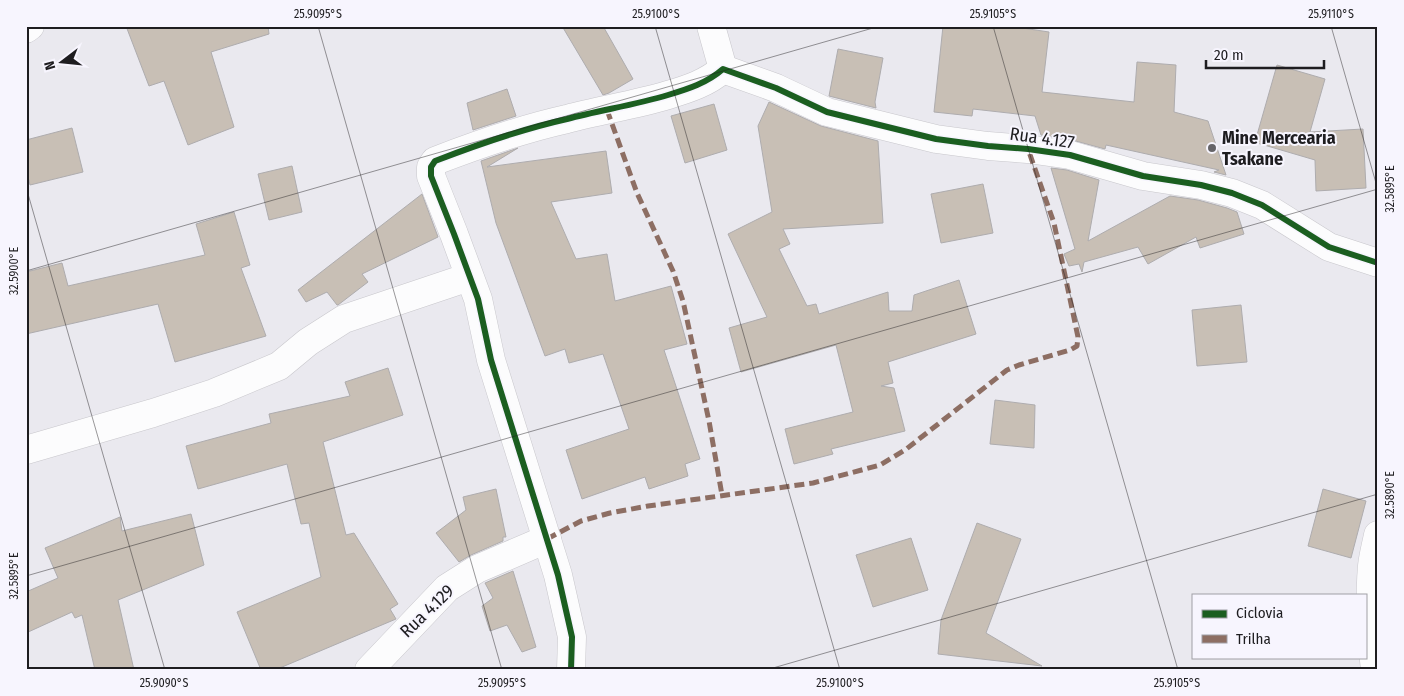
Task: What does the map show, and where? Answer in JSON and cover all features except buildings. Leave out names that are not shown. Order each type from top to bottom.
[{"type":"street","points":[[26,29],[30,26]]},
{"type":"street","points":[[571,670],[572,637],[558,575],[491,360],[478,299],[431,176],[430,167],[436,161],[522,130],[568,118],[638,104],[713,78],[723,70],[711,26]]},
{"type":"street","name":"Rua 4.127","points":[[723,70],[767,84],[826,112],[936,139],[1070,155],[1143,176],[1201,185],[1232,193],[1262,205],[1329,247],[1378,263]]},
{"type":"street","points":[[26,450],[214,393],[279,366],[308,342],[344,319],[469,277]]},
{"type":"street","points":[[1375,670],[1370,603],[1372,564],[1378,536]]},
{"type":"street","name":"Rua 4.129","points":[[369,670],[447,588],[477,569],[547,539]]},
{"type":"marked path","points":[[607,110],[637,193],[673,271],[683,301],[709,421],[722,495]]},
{"type":"marked path","points":[[547,539],[581,521],[610,513],[813,483],[880,465],[905,450],[1007,370],[1070,350],[1077,346],[1078,337],[1054,223],[1028,149]]},
{"type":"cycle path","points":[[571,670],[572,637],[558,575],[491,360],[478,299],[431,176],[431,167],[435,161],[534,127],[675,93],[704,82],[723,69],[776,88],[827,112],[936,139],[1070,155],[1143,176],[1201,185],[1232,193],[1262,205],[1329,247],[1378,263]]},
{"type":"place","name":"Mine Mercearia Tsakane","points":[[1212,148]]}]
